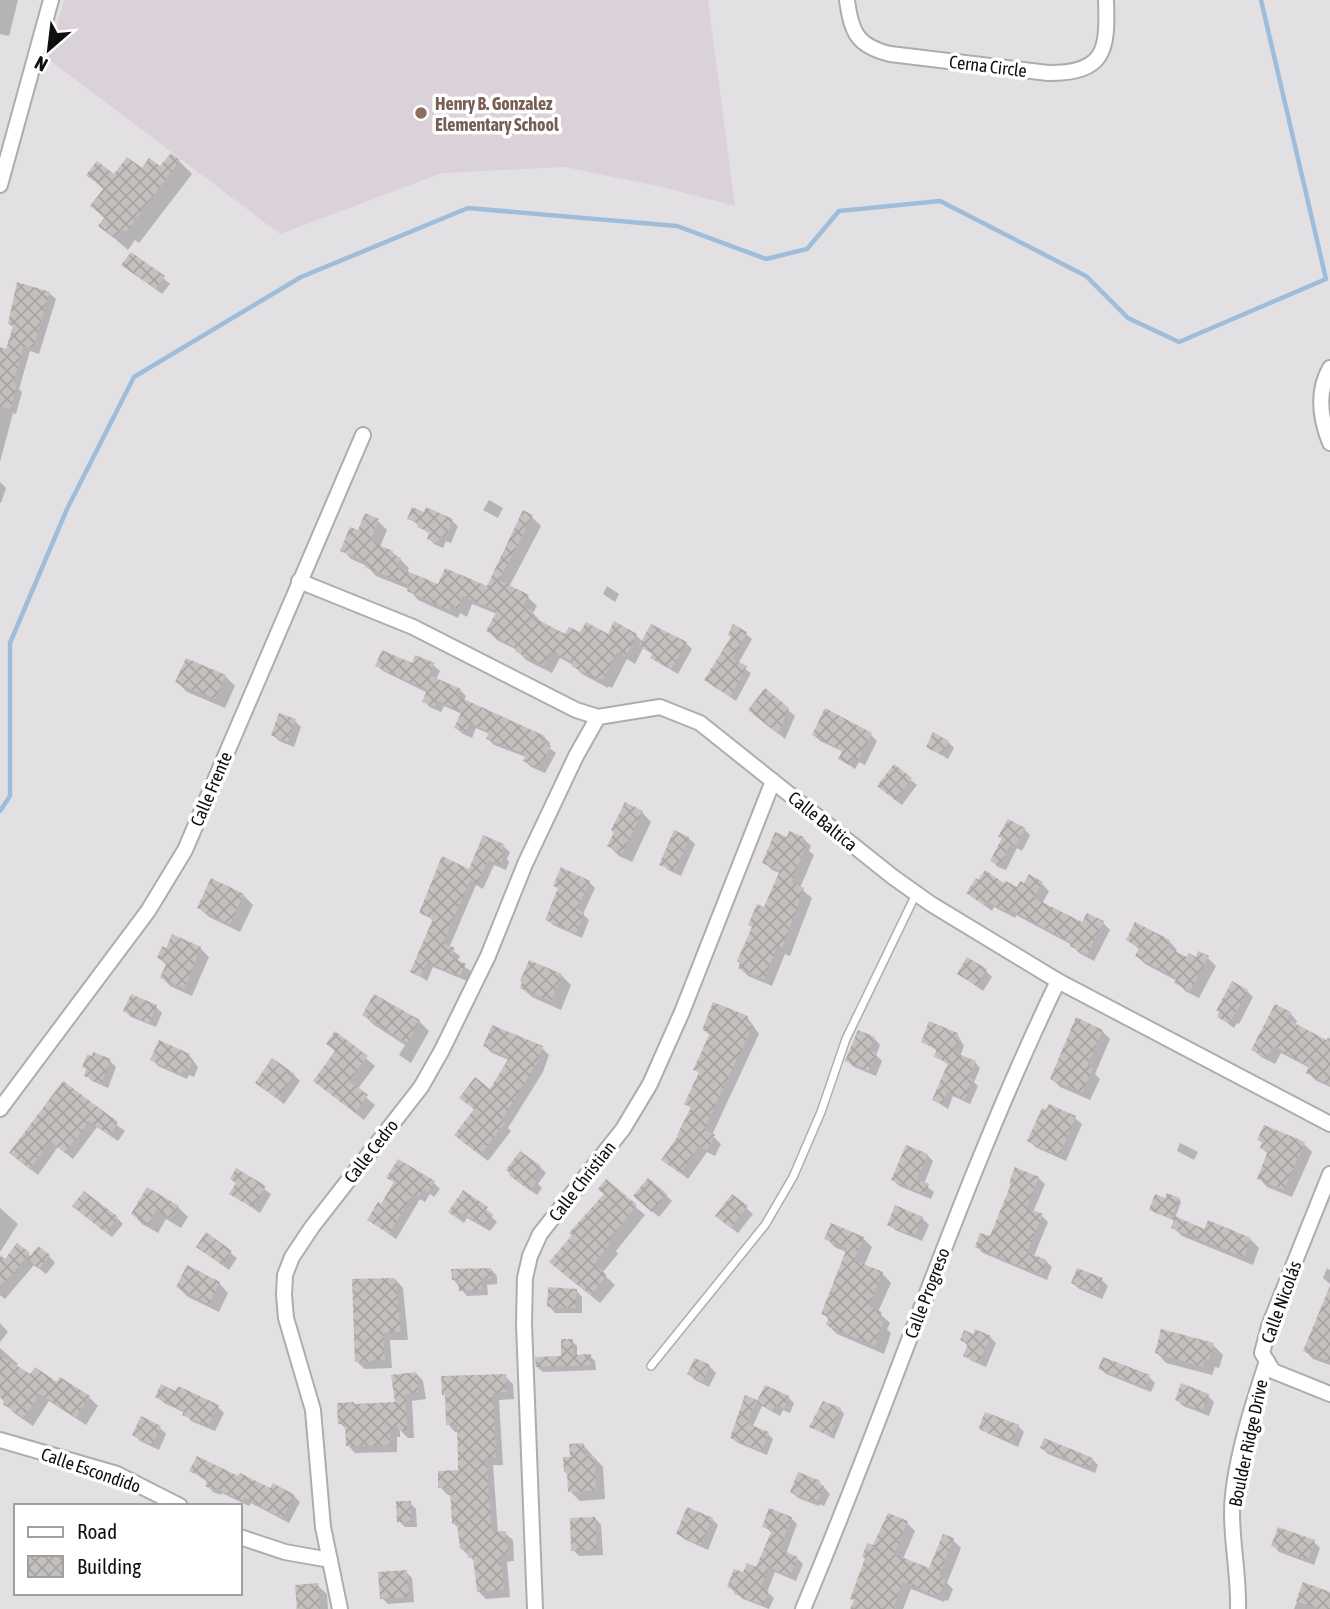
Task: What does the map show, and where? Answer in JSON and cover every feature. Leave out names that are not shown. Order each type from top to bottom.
[{"type":"street","points":[[0,184],[51,0]]},
{"type":"street","name":"Cerna Circle","points":[[846,0],[849,19],[859,38],[873,50],[1048,73],[1073,73],[1091,65],[1103,51],[1107,31],[1106,0]]},
{"type":"street","points":[[1330,368],[1324,379],[1321,405],[1330,443]]},
{"type":"street","name":"Calle Frente","points":[[0,1109],[148,911],[185,850],[363,435]]},
{"type":"street","name":"Calle Baltica","points":[[299,581],[413,627],[560,703],[598,717],[660,708],[699,723],[917,894],[1058,981],[1330,1124]]},
{"type":"street","name":"Calle Cedro","points":[[340,1609],[320,1505],[313,1410],[286,1318],[285,1275],[292,1258],[312,1227],[421,1087],[442,1050],[471,993],[525,864],[564,780],[598,717]]},
{"type":"street","name":"Calle Christian","points":[[535,1609],[524,1324],[525,1278],[530,1256],[540,1234],[623,1129],[650,1084],[682,1012],[774,781]]},
{"type":"street","name":"Calle Progreso","points":[[803,1609],[957,1214],[1028,1044],[1058,981]]},
{"type":"street","name":"Calle Nicolás","points":[[1330,1174],[1269,1326],[1262,1353],[1273,1371],[1330,1394]]},
{"type":"street","name":"Boulder Ridge Drive","points":[[1238,1609],[1232,1510],[1242,1452],[1256,1393],[1267,1361]]},
{"type":"street","name":"Calle Escondido","points":[[0,1440],[117,1474],[176,1504]]},
{"type":"street","points":[[242,1538],[285,1552],[330,1560]]},
{"type":"lane","points":[[650,1366],[765,1225],[793,1177],[821,1112],[846,1039],[917,894]]},
{"type":"shaded area","name":"Henry B. Gonzalez Elementary School","points":[[64,0],[708,0],[735,206],[662,187],[565,167],[442,173],[280,234],[48,59]]},
{"type":"building","points":[[171,153],[180,160],[126,232],[121,229],[114,238],[98,226],[105,217],[90,206],[104,188],[86,175],[97,161],[114,174],[127,157],[142,168],[149,158],[160,166]]},
{"type":"building","points":[[131,252],[165,276],[155,289],[121,265]]},
{"type":"building","points":[[17,282],[50,292],[33,348],[24,346],[13,383],[17,384],[10,409],[0,406],[0,347],[6,349],[13,326],[8,324]]},
{"type":"building","points":[[412,507],[424,512],[426,507],[453,519],[445,538],[440,536],[437,543],[427,539],[429,532],[417,527],[419,523],[407,519]]},
{"type":"building","points":[[523,510],[533,515],[499,580],[529,595],[523,606],[533,612],[531,616],[565,634],[569,627],[580,632],[586,622],[608,634],[614,621],[637,634],[626,656],[617,652],[603,680],[571,666],[573,662],[551,651],[543,666],[515,651],[517,648],[486,631],[497,611],[463,596],[458,609],[450,606],[449,610],[407,591],[409,585],[365,567],[367,562],[340,551],[350,527],[358,530],[365,513],[379,519],[370,541],[393,551],[392,554],[401,558],[397,567],[438,584],[445,568],[487,586]]},
{"type":"building","points":[[651,624],[687,642],[671,669],[650,658],[653,653],[639,646]]},
{"type":"building","points":[[733,624],[747,632],[733,659],[747,666],[730,697],[704,680],[731,637],[728,635]]},
{"type":"building","points":[[382,650],[412,663],[415,655],[435,663],[429,675],[461,689],[457,696],[545,736],[542,742],[551,746],[544,760],[542,759],[538,768],[523,761],[526,754],[486,739],[489,732],[470,723],[465,733],[454,728],[462,711],[438,701],[435,707],[422,702],[427,690],[375,666]]},
{"type":"building","points":[[186,658],[226,675],[215,699],[175,682]]},
{"type":"building","points":[[765,688],[789,708],[778,734],[748,710]]},
{"type":"building","points":[[825,708],[872,733],[858,760],[852,757],[849,765],[838,759],[842,752],[837,747],[812,735]]},
{"type":"building","points":[[279,713],[296,719],[288,742],[271,735]]},
{"type":"building","points":[[933,732],[949,741],[941,755],[926,747]]},
{"type":"building","points":[[894,764],[912,778],[895,800],[877,786]]},
{"type":"building","points":[[625,802],[643,811],[622,853],[607,846],[614,832],[611,830]]},
{"type":"building","points":[[1008,819],[1025,828],[1015,846],[1011,843],[999,866],[990,861],[1002,838],[998,837]]},
{"type":"building","points":[[674,830],[689,837],[675,871],[659,865]]},
{"type":"building","points":[[789,831],[804,837],[801,843],[806,845],[791,883],[804,888],[782,949],[777,947],[764,979],[738,968],[740,963],[737,961],[752,927],[748,925],[757,904],[764,907],[780,870],[762,863],[775,832],[787,837]]},
{"type":"building","points":[[483,835],[504,844],[500,865],[488,860],[477,884],[470,880],[443,943],[455,948],[451,957],[466,964],[460,976],[427,962],[420,977],[410,972],[433,919],[419,913],[442,856],[469,869]]},
{"type":"building","points":[[561,867],[590,881],[577,909],[584,913],[576,933],[545,920],[558,888],[553,886]]},
{"type":"building","points":[[985,870],[1004,883],[1006,881],[1017,887],[1020,881],[1024,883],[1029,874],[1043,882],[1034,898],[1082,922],[1087,913],[1104,921],[1087,955],[1070,946],[1071,942],[1009,909],[1007,912],[986,901],[984,905],[966,893]]},
{"type":"building","points":[[211,878],[244,894],[230,924],[197,908]]},
{"type":"building","points":[[1135,922],[1170,940],[1166,947],[1187,957],[1189,953],[1196,957],[1198,951],[1209,956],[1190,991],[1174,983],[1177,978],[1135,956],[1139,948],[1126,940]]},
{"type":"building","points":[[172,934],[201,947],[184,988],[160,978],[167,962],[157,958],[162,946],[166,948]]},
{"type":"building","points":[[967,957],[987,969],[977,986],[957,974]]},
{"type":"building","points":[[529,960],[562,974],[551,1001],[520,988],[520,981]]},
{"type":"building","points":[[1232,981],[1248,990],[1228,1023],[1217,1017],[1219,1012],[1216,1011]]},
{"type":"building","points":[[131,994],[157,1005],[149,1023],[123,1011]]},
{"type":"building","points":[[374,994],[420,1020],[407,1043],[362,1015]]},
{"type":"building","points":[[713,1002],[748,1016],[746,1022],[753,1025],[704,1129],[715,1135],[707,1150],[699,1146],[680,1173],[661,1160],[678,1136],[691,1107],[684,1104],[699,1072],[693,1070],[710,1033],[702,1030]]},
{"type":"building","points":[[1275,1004],[1291,1012],[1287,1019],[1330,1042],[1330,1085],[1306,1073],[1309,1066],[1273,1046],[1267,1058],[1251,1050]]},
{"type":"building","points":[[1076,1017],[1103,1030],[1087,1066],[1093,1069],[1082,1093],[1050,1079]]},
{"type":"building","points":[[929,1021],[958,1033],[956,1038],[960,1039],[954,1052],[976,1061],[969,1077],[973,1079],[965,1099],[947,1092],[942,1104],[932,1100],[948,1063],[934,1057],[937,1049],[921,1042]]},
{"type":"building","points":[[492,1025],[543,1046],[536,1064],[502,1120],[505,1123],[480,1155],[454,1135],[474,1109],[459,1098],[475,1077],[490,1089],[509,1058],[483,1046]]},
{"type":"building","points":[[858,1030],[875,1037],[869,1050],[877,1053],[869,1071],[845,1061]]},
{"type":"building","points":[[335,1031],[368,1056],[349,1081],[368,1095],[355,1113],[313,1081],[335,1051],[326,1044]]},
{"type":"building","points":[[159,1040],[190,1054],[188,1057],[193,1060],[188,1072],[183,1070],[180,1074],[150,1060]]},
{"type":"building","points":[[93,1052],[111,1059],[101,1083],[84,1076],[86,1069],[82,1067],[87,1055],[92,1056]]},
{"type":"building","points":[[272,1058],[295,1074],[278,1099],[255,1083]]},
{"type":"building","points":[[63,1081],[118,1122],[110,1135],[89,1121],[65,1153],[50,1141],[30,1169],[9,1153]]},
{"type":"building","points":[[1049,1104],[1076,1116],[1059,1156],[1027,1141],[1042,1108],[1046,1110]]},
{"type":"building","points":[[1264,1125],[1305,1142],[1284,1190],[1257,1179],[1268,1151],[1260,1148],[1262,1142],[1257,1140]]},
{"type":"building","points":[[906,1145],[928,1154],[917,1179],[929,1184],[924,1194],[891,1180]]},
{"type":"building","points":[[520,1151],[541,1166],[533,1177],[537,1181],[530,1191],[506,1170]]},
{"type":"building","points":[[398,1159],[435,1181],[428,1192],[423,1190],[418,1197],[413,1194],[389,1234],[367,1220],[378,1202],[381,1204],[394,1182],[386,1178]]},
{"type":"building","points":[[1015,1167],[1039,1177],[1027,1208],[1043,1214],[1027,1252],[1047,1260],[1041,1275],[975,1247],[980,1233],[990,1236]]},
{"type":"building","points":[[236,1168],[266,1186],[253,1208],[229,1194],[236,1183],[230,1179]]},
{"type":"building","points":[[648,1178],[667,1194],[652,1212],[633,1196]]},
{"type":"building","points":[[606,1179],[637,1205],[608,1241],[610,1243],[594,1264],[607,1275],[591,1295],[549,1262],[572,1235],[569,1233],[604,1194],[598,1189]]},
{"type":"building","points":[[147,1187],[179,1206],[171,1219],[156,1210],[148,1225],[131,1214]]},
{"type":"building","points":[[463,1190],[488,1207],[486,1210],[492,1214],[484,1226],[461,1213],[457,1218],[448,1212]]},
{"type":"building","points":[[84,1191],[118,1217],[106,1233],[72,1206]]},
{"type":"building","points":[[1167,1193],[1180,1198],[1171,1219],[1149,1210],[1155,1194],[1165,1198]]},
{"type":"building","points":[[732,1194],[748,1206],[731,1228],[715,1216]]},
{"type":"building","points":[[895,1205],[923,1217],[915,1236],[887,1225]]},
{"type":"building","points":[[1175,1216],[1204,1229],[1208,1220],[1251,1238],[1244,1257],[1171,1228]]},
{"type":"building","points":[[831,1223],[864,1237],[854,1260],[883,1272],[868,1306],[882,1312],[878,1320],[883,1322],[875,1346],[826,1325],[829,1317],[821,1314],[847,1248],[824,1239]]},
{"type":"building","points":[[206,1232],[232,1251],[222,1265],[196,1247]]},
{"type":"building","points":[[17,1243],[30,1253],[0,1288],[0,1255],[5,1259]]},
{"type":"building","points":[[38,1246],[50,1255],[39,1269],[27,1260]]},
{"type":"building","points":[[187,1265],[220,1282],[209,1304],[176,1287]]},
{"type":"building","points":[[491,1268],[492,1279],[482,1279],[482,1290],[459,1291],[458,1280],[452,1280],[451,1269]]},
{"type":"building","points":[[1077,1268],[1103,1278],[1096,1294],[1071,1283]]},
{"type":"building","points":[[395,1278],[401,1332],[383,1333],[385,1360],[355,1362],[352,1279]]},
{"type":"building","points":[[1330,1286],[1330,1362],[1303,1351]]},
{"type":"building","points":[[548,1287],[577,1289],[576,1308],[547,1307]]},
{"type":"building","points":[[975,1329],[991,1336],[979,1363],[963,1356],[968,1344],[960,1340],[964,1330],[973,1334]]},
{"type":"building","points":[[1161,1329],[1214,1343],[1209,1360],[1205,1358],[1203,1367],[1155,1353]]},
{"type":"building","points":[[561,1339],[573,1339],[573,1355],[591,1354],[591,1365],[536,1367],[535,1357],[561,1356]]},
{"type":"building","points":[[0,1355],[30,1374],[35,1367],[57,1382],[60,1377],[90,1396],[76,1418],[40,1394],[24,1418],[3,1404],[5,1401],[0,1397]]},
{"type":"building","points":[[1103,1357],[1150,1375],[1145,1387],[1098,1369]]},
{"type":"building","points":[[695,1358],[710,1365],[703,1382],[687,1374]]},
{"type":"building","points":[[416,1372],[419,1392],[405,1394],[407,1430],[398,1431],[397,1426],[393,1426],[393,1430],[390,1430],[390,1445],[346,1446],[345,1424],[338,1424],[337,1403],[395,1402],[391,1375]]},
{"type":"building","points":[[506,1374],[507,1392],[493,1393],[496,1458],[486,1458],[492,1532],[506,1531],[508,1554],[500,1555],[504,1590],[477,1592],[473,1557],[468,1558],[467,1548],[460,1549],[457,1523],[452,1524],[450,1488],[438,1488],[438,1471],[458,1470],[457,1425],[446,1425],[441,1376]]},
{"type":"building","points":[[1181,1383],[1209,1394],[1202,1411],[1175,1400]]},
{"type":"building","points":[[161,1384],[175,1391],[178,1386],[219,1405],[208,1426],[182,1415],[184,1411],[155,1397]]},
{"type":"building","points":[[765,1385],[789,1396],[784,1409],[777,1405],[774,1411],[756,1403]]},
{"type":"building","points":[[745,1395],[757,1400],[746,1423],[769,1432],[762,1451],[730,1438]]},
{"type":"building","points":[[823,1401],[841,1408],[830,1436],[809,1427]]},
{"type":"building","points":[[985,1412],[1019,1425],[1012,1442],[981,1430],[979,1427]]},
{"type":"building","points":[[141,1416],[161,1426],[152,1445],[132,1435]]},
{"type":"building","points":[[1044,1438],[1093,1458],[1089,1468],[1040,1448]]},
{"type":"building","points":[[584,1443],[585,1456],[594,1456],[596,1490],[568,1492],[563,1457],[570,1457],[569,1444]]},
{"type":"building","points":[[197,1456],[238,1476],[240,1473],[270,1488],[273,1483],[295,1495],[282,1518],[245,1498],[243,1501],[216,1488],[215,1491],[205,1486],[208,1480],[189,1471]]},
{"type":"building","points":[[798,1472],[821,1481],[819,1484],[824,1486],[818,1501],[813,1499],[812,1502],[790,1492]]},
{"type":"building","points":[[396,1501],[411,1501],[411,1522],[397,1522]]},
{"type":"building","points":[[687,1507],[713,1518],[701,1545],[676,1534]]},
{"type":"building","points":[[769,1508],[792,1517],[780,1549],[798,1557],[790,1576],[769,1567],[761,1587],[769,1591],[763,1605],[734,1594],[735,1591],[727,1587],[734,1569],[743,1572],[747,1563],[756,1567],[772,1530],[762,1527]]},
{"type":"building","points":[[888,1513],[908,1521],[894,1554],[929,1568],[943,1534],[954,1538],[939,1576],[946,1579],[940,1594],[937,1593],[936,1596],[903,1582],[893,1609],[850,1609],[854,1600],[850,1599],[865,1558],[862,1557],[867,1543],[873,1545]]},
{"type":"building","points":[[595,1517],[597,1550],[571,1551],[570,1518]]},
{"type":"building","points":[[1278,1527],[1315,1540],[1308,1560],[1271,1546]]},
{"type":"building","points":[[407,1570],[409,1597],[380,1599],[378,1572]]},
{"type":"building","points":[[1303,1582],[1330,1592],[1330,1609],[1319,1609],[1296,1601]]},
{"type":"building","points":[[318,1583],[320,1609],[297,1609],[295,1585]]},
{"type":"waterway","points":[[0,811],[10,796],[10,643],[67,509],[134,377],[301,277],[468,208],[677,226],[766,259],[807,249],[839,211],[940,201],[1086,276],[1128,318],[1179,342],[1326,279],[1261,0]]},
{"type":"place","name":"Henry B. Gonzalez Elementary School","points":[[421,113]]}]
